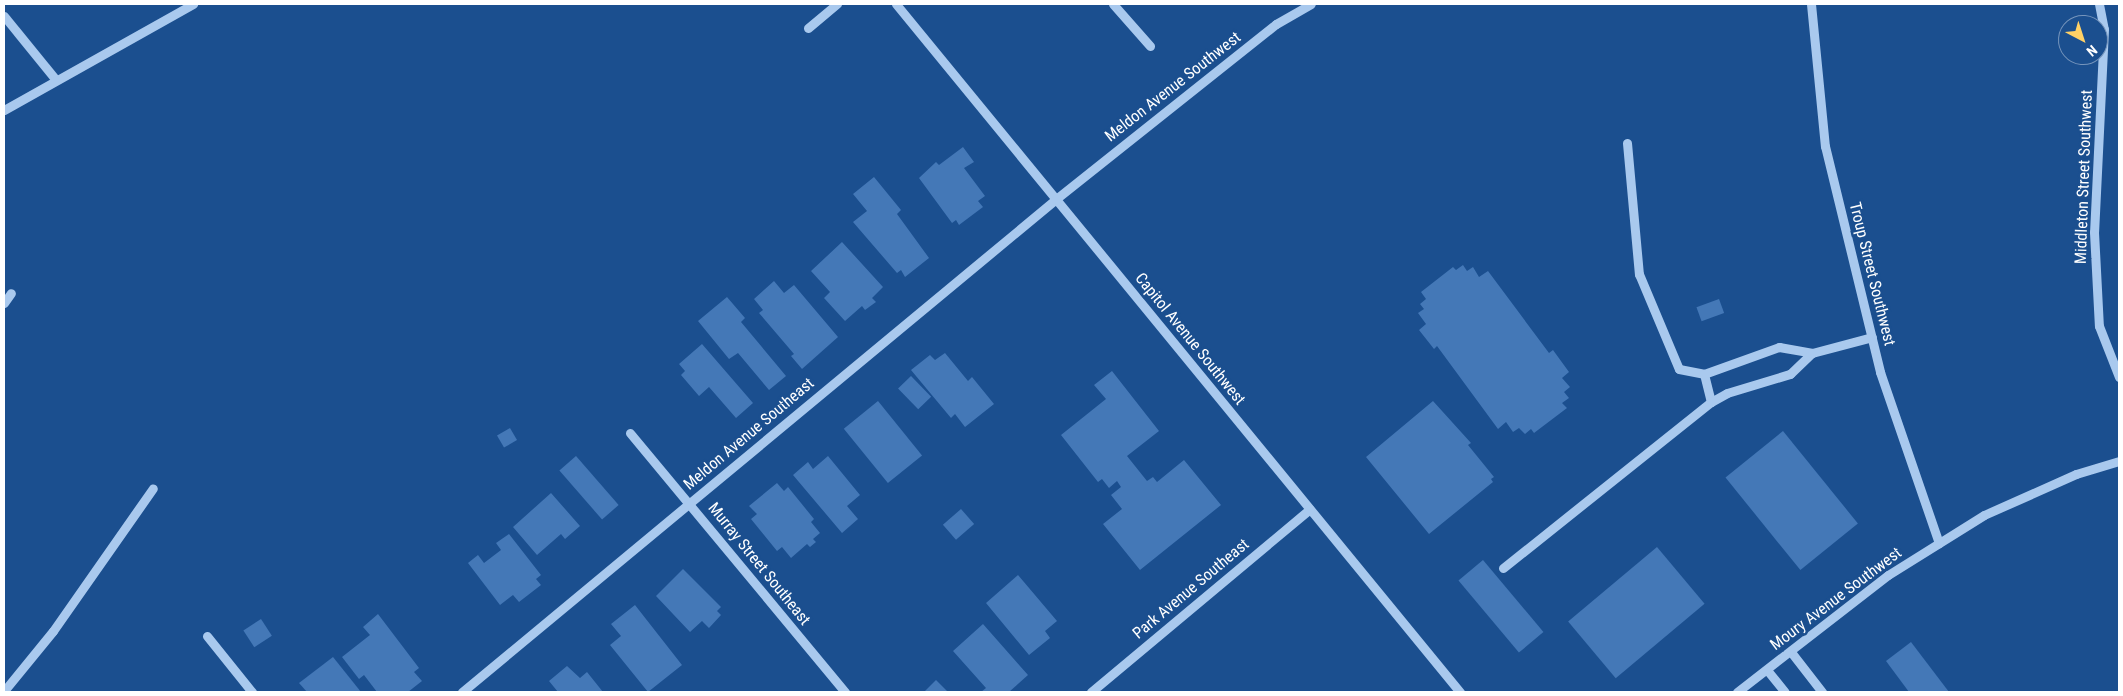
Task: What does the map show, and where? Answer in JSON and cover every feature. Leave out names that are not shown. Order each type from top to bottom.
[{"type":"street","points":[[4,110],[193,4]]},
{"type":"street","points":[[808,28],[837,4]]},
{"type":"street","name":"Capitol Avenue Southwest","points":[[896,4],[1460,692]]},
{"type":"street","points":[[1113,4],[1150,46]]},
{"type":"street","name":"Meldon Avenue Southwest","points":[[1056,199],[1276,24],[1312,4]]},
{"type":"street","name":"Troup Street Southwest","points":[[1811,4],[1825,146],[1880,372],[1939,543]]},
{"type":"street","name":"Middleton Street Southwest","points":[[2099,4],[2104,30],[2094,232],[2099,326],[2119,377]]},
{"type":"street","points":[[4,16],[56,80]]},
{"type":"street","points":[[1627,143],[1639,274],[1679,369],[1704,374],[1779,347],[1812,353],[1872,337]]},
{"type":"street","name":"Meldon Avenue Southeast","points":[[462,692],[1056,199]]},
{"type":"street","points":[[4,303],[11,293]]},
{"type":"street","points":[[1503,568],[1711,402],[1728,393],[1790,374],[1812,353]]},
{"type":"street","points":[[1704,374],[1711,402]]},
{"type":"street","name":"Murray Street Southeast","points":[[630,433],[690,502],[845,692]]},
{"type":"street","name":"Moury Avenue Southwest","points":[[1737,692],[1888,575],[1984,515],[2076,474],[2119,460]]},
{"type":"street","points":[[4,691],[53,631],[153,488]]},
{"type":"street","name":"Park Avenue Southeast","points":[[1091,692],[1310,509]]},
{"type":"street","points":[[207,636],[252,692]]},
{"type":"street","points":[[1791,652],[1822,692]]},
{"type":"street","points":[[1767,670],[1785,692]]},
{"type":"building","points":[[963,147],[974,162],[964,168],[985,196],[978,201],[983,207],[959,225],[956,220],[952,223],[919,178],[936,162],[939,165]]},
{"type":"building","points":[[874,177],[901,210],[897,214],[929,258],[905,277],[901,270],[897,273],[853,222],[867,211],[853,194]]},
{"type":"building","points":[[842,242],[883,287],[872,298],[876,302],[865,310],[862,306],[845,321],[824,298],[830,292],[811,271]]},
{"type":"building","points":[[1463,265],[1467,271],[1473,267],[1479,277],[1488,271],[1549,353],[1553,350],[1569,372],[1562,378],[1570,387],[1564,392],[1569,398],[1562,403],[1567,408],[1534,433],[1531,429],[1525,434],[1519,428],[1513,432],[1506,422],[1498,429],[1437,346],[1434,349],[1419,330],[1426,324],[1418,313],[1424,309],[1420,304],[1426,299],[1421,292],[1453,267],[1456,270]]},
{"type":"building","points":[[774,281],[784,293],[794,285],[838,337],[802,369],[791,356],[794,354],[759,313],[763,310],[754,299]]},
{"type":"building","points":[[727,297],[745,318],[741,322],[786,376],[769,390],[738,353],[729,359],[698,321]]},
{"type":"building","points":[[1719,299],[1724,313],[1702,321],[1696,307]]},
{"type":"building","points":[[702,344],[753,403],[736,418],[709,387],[699,396],[681,375],[685,371],[679,364]]},
{"type":"building","points":[[945,353],[968,381],[972,377],[994,404],[965,427],[955,414],[951,418],[911,370],[930,355],[935,360]]},
{"type":"building","points":[[1112,371],[1159,431],[1127,456],[1147,481],[1153,477],[1157,482],[1184,460],[1221,505],[1140,570],[1103,524],[1122,509],[1111,495],[1121,487],[1117,481],[1109,488],[1102,479],[1098,482],[1061,435],[1106,399],[1094,385]]},
{"type":"building","points":[[911,376],[931,397],[918,409],[898,389]]},
{"type":"building","points":[[878,401],[922,455],[888,483],[844,429]]},
{"type":"building","points":[[1433,401],[1471,443],[1468,445],[1494,477],[1491,479],[1493,482],[1429,534],[1366,457]]},
{"type":"building","points":[[510,428],[517,440],[504,448],[497,436]]},
{"type":"building","points":[[1783,431],[1858,523],[1800,570],[1725,478]]},
{"type":"building","points":[[576,456],[619,505],[602,519],[559,470]]},
{"type":"building","points":[[828,456],[860,495],[847,506],[858,519],[842,533],[793,475],[808,462],[813,469]]},
{"type":"building","points":[[777,483],[784,491],[788,487],[814,519],[811,522],[820,533],[813,539],[816,542],[810,547],[807,544],[791,558],[782,547],[777,551],[751,519],[757,514],[749,506]]},
{"type":"building","points":[[551,493],[580,526],[565,539],[561,534],[537,555],[513,527]]},
{"type":"building","points":[[961,509],[974,524],[956,540],[943,525]]},
{"type":"building","points":[[509,534],[541,575],[536,579],[541,585],[519,602],[513,595],[500,605],[468,563],[478,555],[484,563],[501,550],[496,543]]},
{"type":"building","points":[[1657,547],[1705,604],[1616,678],[1568,622]]},
{"type":"building","points":[[1483,560],[1543,632],[1519,653],[1458,581]]},
{"type":"building","points":[[683,569],[721,607],[717,611],[721,615],[709,628],[702,621],[690,632],[656,596]]},
{"type":"building","points":[[1018,575],[1057,621],[1045,631],[1050,638],[1029,655],[986,603]]},
{"type":"building","points":[[635,605],[682,665],[648,692],[610,645],[621,636],[611,624]]},
{"type":"building","points":[[378,614],[419,668],[414,672],[422,681],[408,692],[377,692],[364,675],[359,679],[342,657],[370,635],[363,627]]},
{"type":"building","points":[[261,619],[272,636],[254,647],[243,630]]},
{"type":"building","points":[[983,624],[1028,675],[1009,692],[981,692],[986,688],[953,651]]},
{"type":"building","points":[[1911,642],[1949,692],[1909,692],[1886,661]]},
{"type":"building","points":[[333,657],[361,692],[307,692],[299,683]]},
{"type":"building","points":[[567,666],[580,678],[587,672],[603,692],[558,692],[549,681]]},
{"type":"building","points":[[936,680],[948,692],[924,692]]}]
